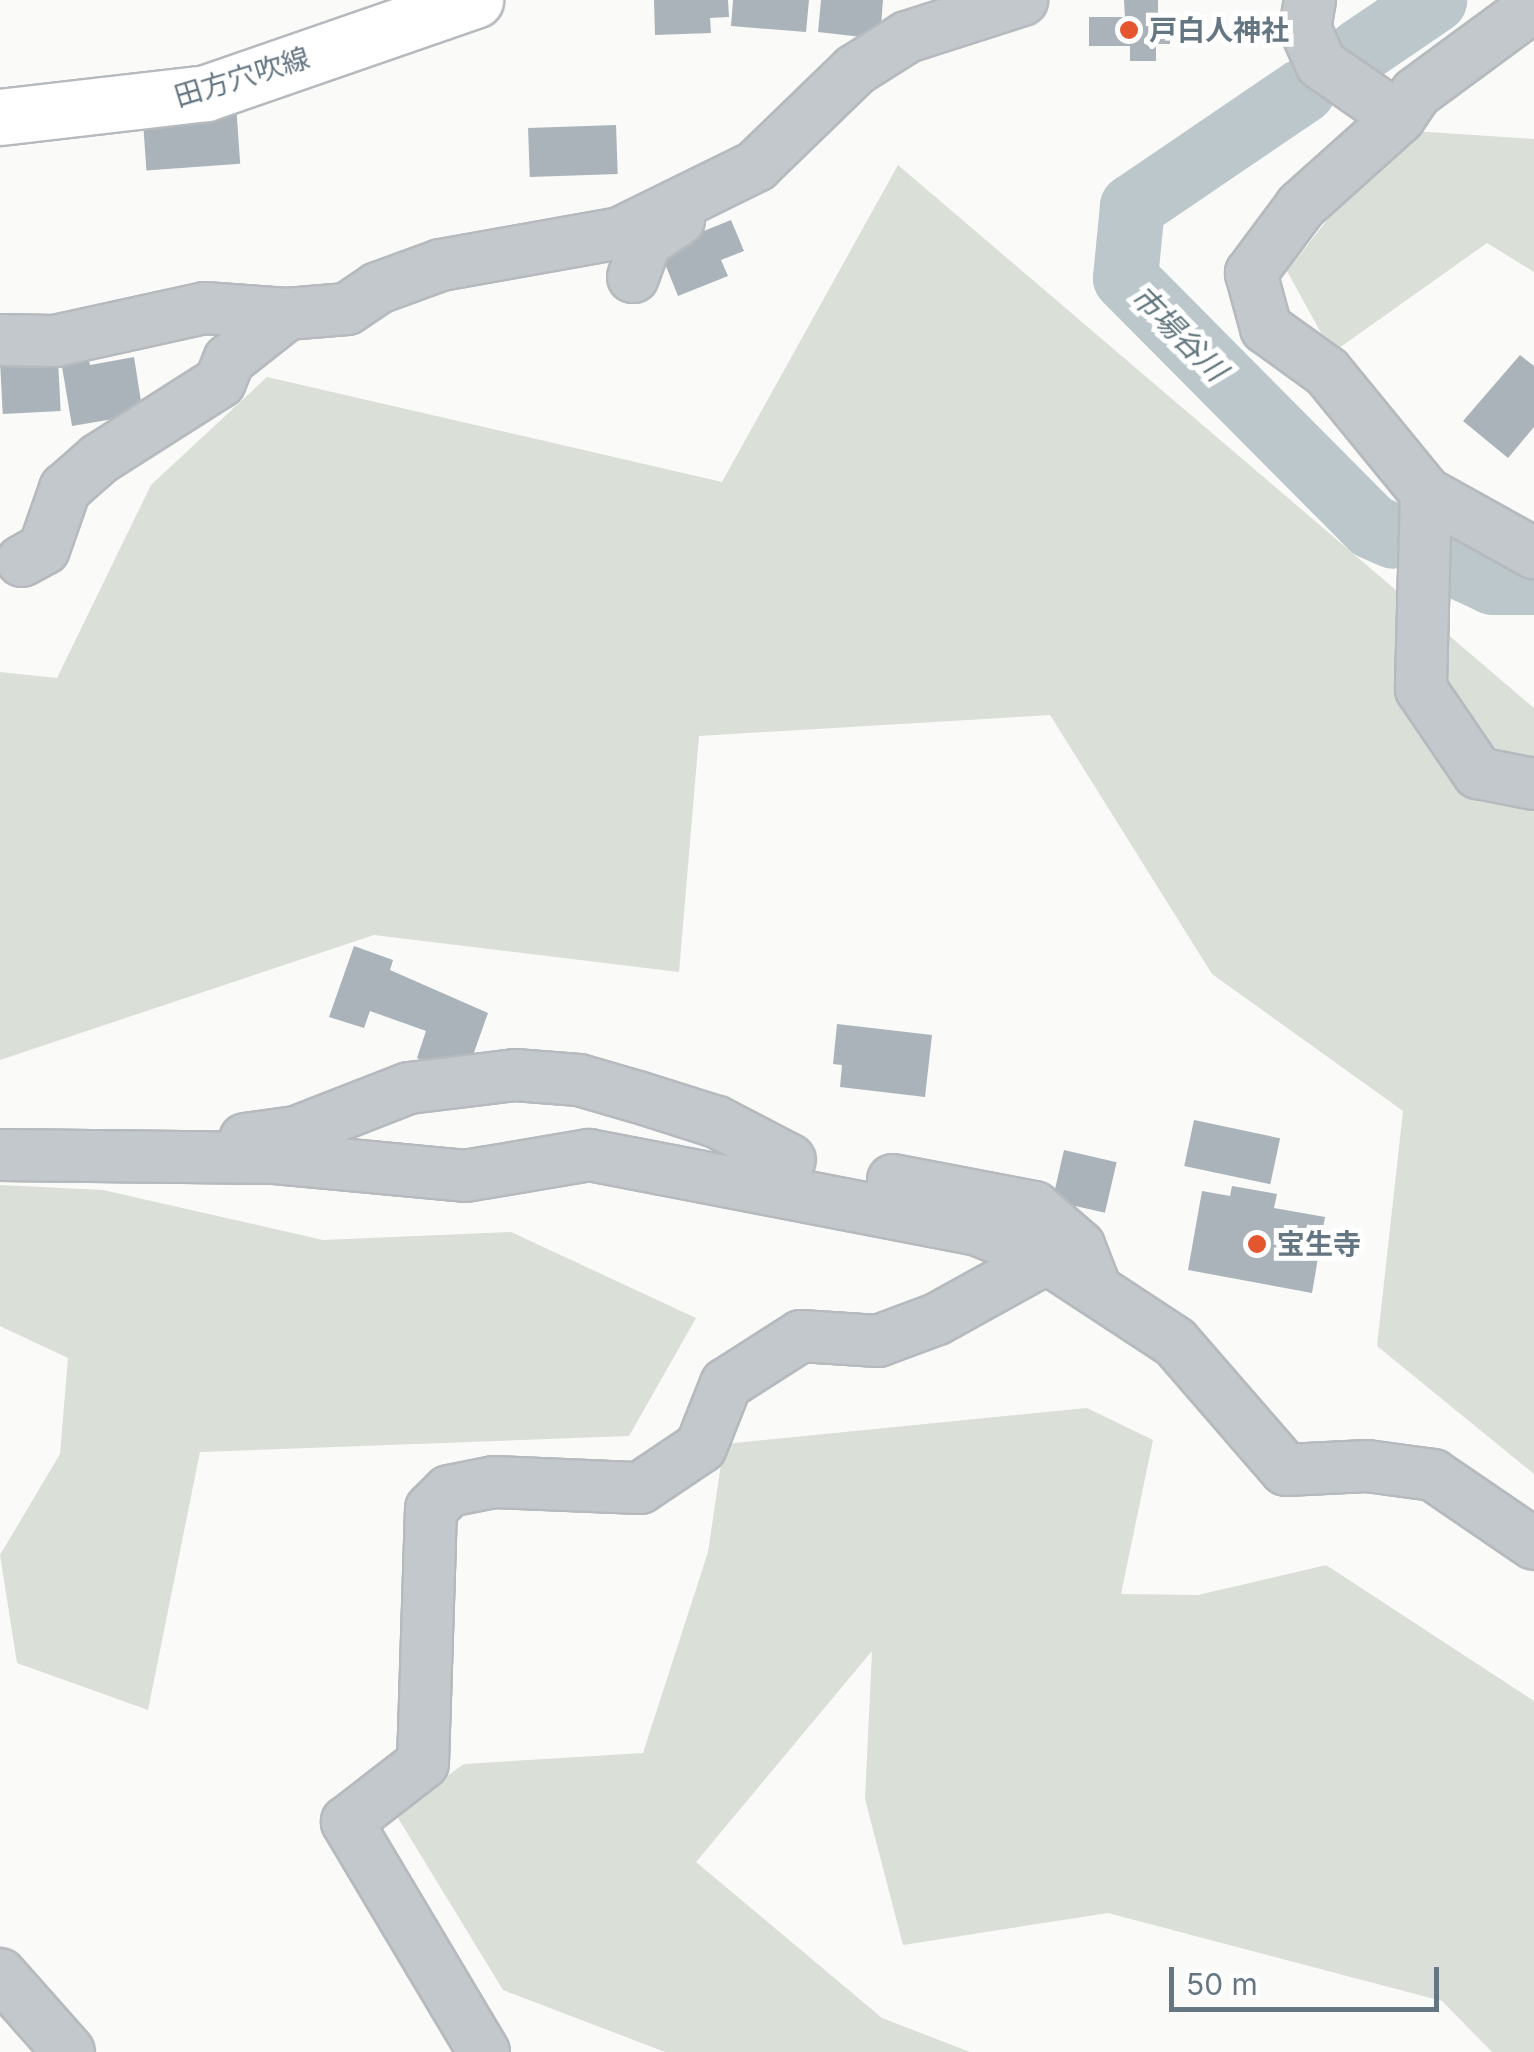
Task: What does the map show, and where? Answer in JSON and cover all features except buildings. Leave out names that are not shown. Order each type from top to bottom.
[{"type":"main road","name":"田方穴吹線","points":[[0,118],[206,94],[475,0]]},
{"type":"street","points":[[0,340],[55,342],[204,308],[287,314],[347,309],[378,288],[441,265],[620,233],[699,198],[756,166],[868,62],[907,38],[1022,0]]},
{"type":"street","points":[[1310,0],[1304,28],[1322,64],[1400,118]]},
{"type":"street","points":[[1534,6],[1416,93],[1400,118],[1301,206],[1250,273],[1266,328],[1327,372],[1426,493],[1534,554]]},
{"type":"street","points":[[633,276],[646,242],[677,223],[699,198]]},
{"type":"street","points":[[22,561],[44,549],[66,489],[110,450],[220,382],[229,360],[287,314]]},
{"type":"street","points":[[1426,493],[1421,688],[1478,773],[1534,784]]},
{"type":"street","points":[[100,1156],[160,1138],[296,1132],[409,1088],[516,1075],[578,1080],[638,1097],[717,1122],[790,1160]]},
{"type":"street","points":[[560,1160],[589,1136],[651,1137],[1034,1207],[1079,1246],[1096,1289]]},
{"type":"street","points":[[0,1155],[274,1158],[465,1176],[589,1154],[978,1230],[1047,1258],[1175,1342],[1286,1470],[1367,1466],[1433,1475],[1534,1544]]},
{"type":"street","points":[[484,2052],[347,1822],[422,1763],[431,1508],[450,1491],[494,1482],[640,1488],[701,1447],[726,1384],[801,1336],[878,1341],[937,1319],[1047,1258]]},
{"type":"street","points":[[0,1974],[69,2052]]},
{"type":"shaded area","points":[[1398,130],[1534,139],[1534,272],[1487,243],[1332,353],[1287,271]]},
{"type":"shaded area","points":[[898,165],[1534,708],[1534,1474],[1377,1346],[1403,1111],[1212,974],[1050,715],[699,736],[679,972],[374,935],[0,1060],[0,672],[57,678],[151,485],[267,377],[722,482]]},
{"type":"shaded area","points":[[0,1185],[103,1190],[323,1240],[511,1232],[696,1318],[629,1436],[200,1452],[148,1710],[17,1663],[0,1555],[60,1454],[68,1358],[0,1326]]},
{"type":"shaded area","points":[[1087,1408],[1153,1440],[1121,1594],[1198,1595],[1326,1565],[1534,1701],[1534,2052],[1492,2052],[1442,2001],[1108,1913],[903,1945],[865,1799],[872,1651],[696,1862],[882,2018],[970,2052],[665,2052],[503,1990],[395,1813],[464,1764],[643,1753],[708,1552],[724,1444]]},
{"type":"waterway","name":"市場谷川","points":[[1359,51],[1434,0]]},
{"type":"waterway","name":"市場谷川","points":[[1303,90],[1132,206],[1125,278],[1371,526],[1393,536]]},
{"type":"waterway","name":"市場谷川","points":[[1456,565],[1492,582],[1534,582]]},
{"type":"place","name":"戸白人神社","points":[[1129,30]]},
{"type":"place","name":"宝生寺","points":[[1257,1244]]}]
